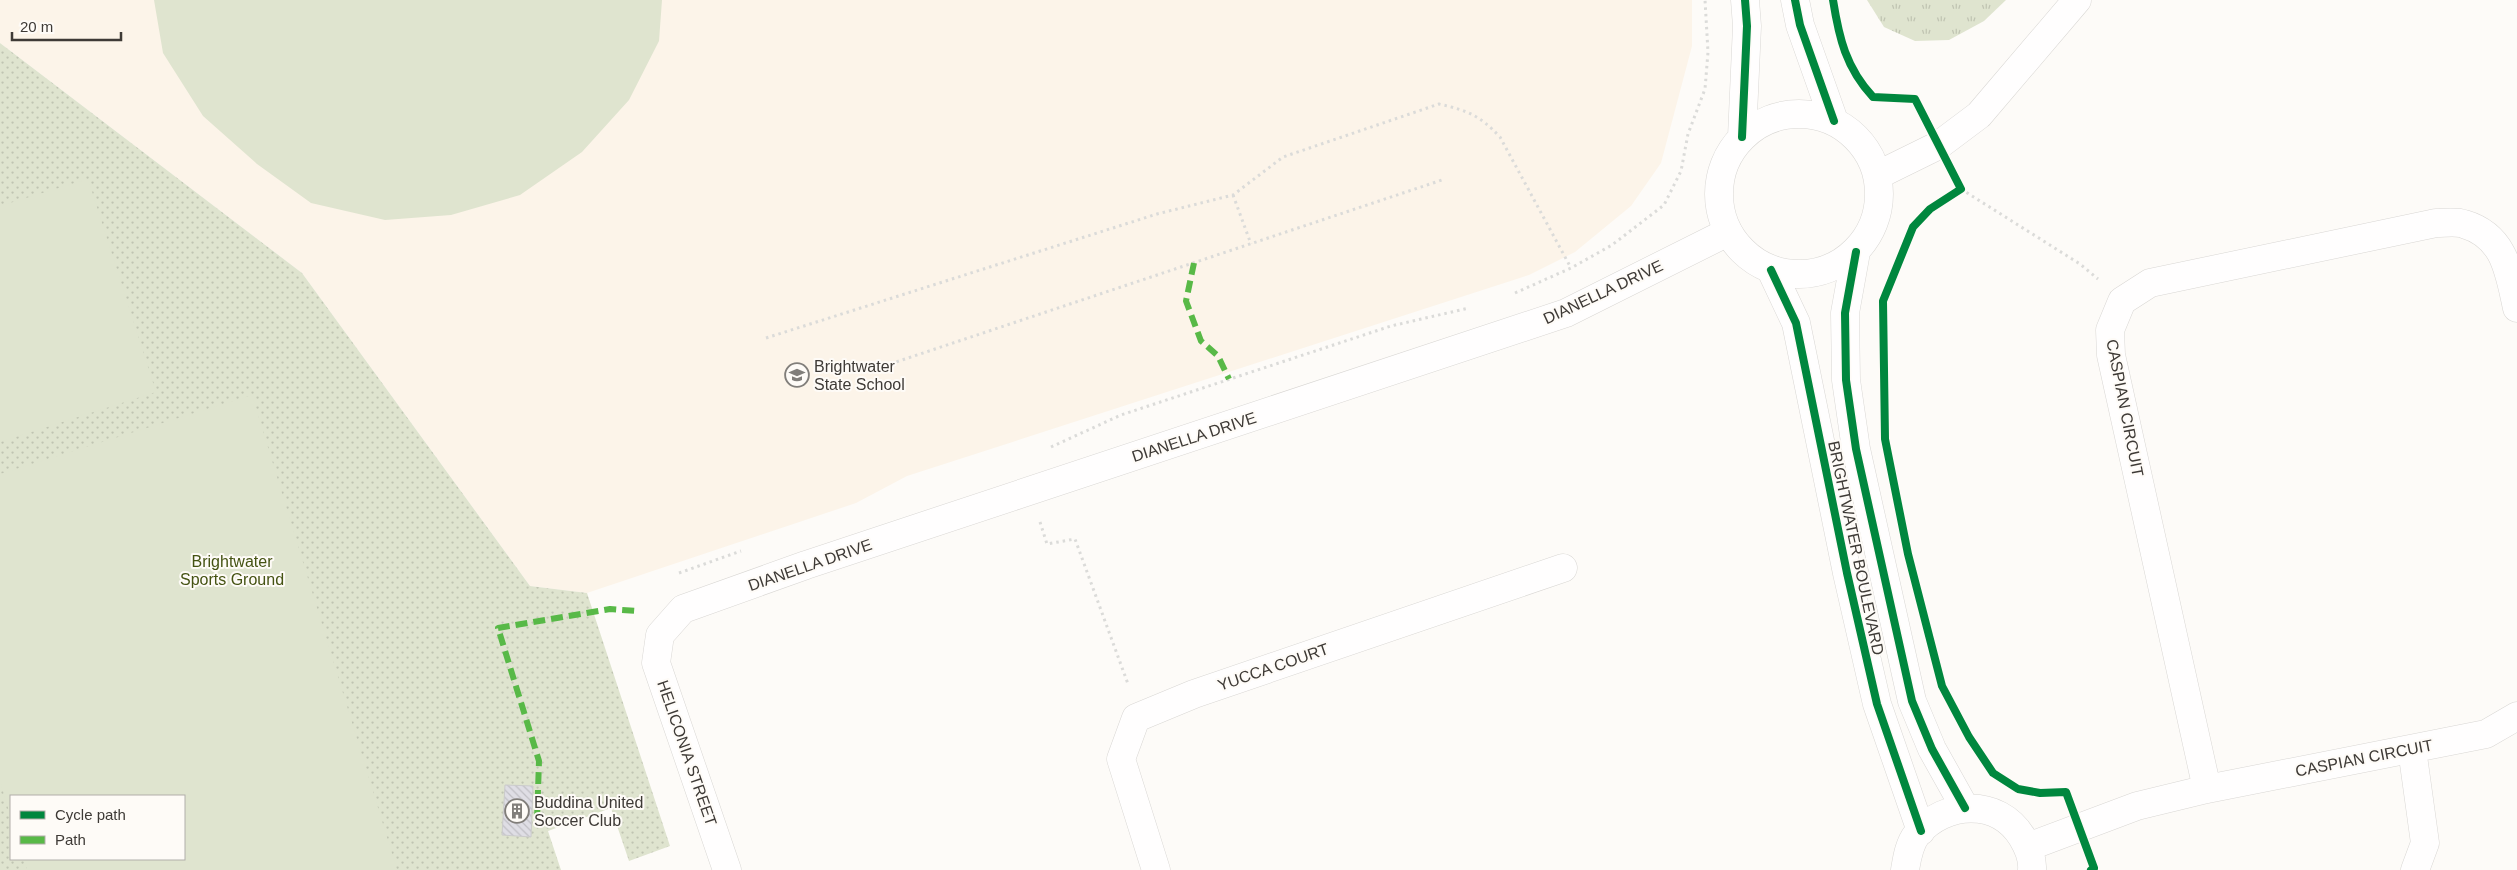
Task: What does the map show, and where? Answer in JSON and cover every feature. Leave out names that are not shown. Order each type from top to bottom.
[{"type":"street","points":[[1742,137],[1746,26],[1745,0]]},
{"type":"street","points":[[1795,0],[1800,25],[1834,121]]},
{"type":"street","points":[[1878,175],[1939,145],[1979,115],[2077,0]]},
{"type":"street","points":[[1811,114],[1834,121],[1854,135],[1869,153],[1878,175],[1880,202],[1872,229],[1856,252],[1837,265],[1816,273],[1793,274],[1771,270],[1754,261],[1739,248],[1728,232],[1720,208],[1719,182],[1727,158],[1742,137],[1762,122],[1786,115],[1811,114]]},
{"type":"street","points":[[2122,301],[2150,283],[2436,223],[2463,224],[2492,238],[2507,264],[2517,308]]},
{"type":"street","name":"DIANELLA DRIVE","points":[[660,635],[683,609],[1030,491],[1566,313],[1728,232]]},
{"type":"street","name":"BRIGHTWATER BOULEVARD","points":[[1856,252],[1845,313],[1846,380],[1856,450],[1912,701],[1932,749],[1965,808]]},
{"type":"street","name":"BRIGHTWATER BOULEVARD","points":[[1771,270],[1796,323],[1845,564],[1877,704],[1921,831]]},
{"type":"street","name":"CASPIAN CIRCUIT","points":[[2122,301],[2110,330],[2111,354],[2207,789]]},
{"type":"street","name":"YUCCA COURT","points":[[1156,870],[1122,758],[1136,718],[1194,694],[1563,568]]},
{"type":"street","name":"HELICONIA STREET","points":[[660,635],[656,662],[726,870]]},
{"type":"street","name":"CASPIAN CIRCUIT","points":[[2030,859],[2137,806],[2207,789],[2486,734],[2517,716]]},
{"type":"street","points":[[2412,749],[2425,843],[2415,870]]},
{"type":"street","points":[[1905,870],[1908,852],[1928,822],[1946,812],[1965,808],[1985,810],[2003,817],[2018,830],[2030,859]]},
{"type":"path","points":[[1650,217],[1664,205],[1681,171],[1688,134],[1705,89],[1708,52],[1705,0]]},
{"type":"path","points":[[766,338],[1157,214],[1233,195],[1283,157],[1439,104],[1462,110],[1482,119],[1500,137],[1571,268]]},
{"type":"path","points":[[1939,145],[1961,189],[2080,264],[2122,301]]},
{"type":"path","points":[[878,368],[1442,180]]},
{"type":"path","points":[[1953,194],[1961,189]]},
{"type":"path","points":[[1233,195],[1251,244]]},
{"type":"path","points":[[1030,491],[1047,544],[1075,539],[1127,684],[1136,682]]},
{"type":"shaded area","name":"Brightwater State School","points":[[0,0],[1692,0],[1692,46],[1661,163],[1631,206],[1575,252],[1529,275],[907,476],[856,503],[587,593],[530,586],[302,273],[0,43]]},
{"type":"green space","points":[[154,0],[662,0],[659,41],[629,100],[582,152],[520,195],[451,215],[385,220],[311,203],[257,164],[203,116],[163,53]]},
{"type":"green space","points":[[1867,0],[2006,0],[1984,21],[1949,40],[1915,41],[1884,27]]},
{"type":"green space","name":"Brightwater Sports Ground","points":[[0,43],[302,273],[530,586],[587,593],[670,846],[629,861],[611,808],[548,831],[561,870],[0,870]]},
{"type":"green space","points":[[88,179],[156,392],[0,442],[0,206]]},
{"type":"green space","points":[[252,395],[397,870],[27,870],[24,860],[185,860],[185,795],[10,795],[10,815],[0,781],[0,474]]},
{"type":"building","name":"Buddina United Soccer Club","points":[[505,785],[533,786],[531,837],[502,835]]},
{"type":"marked path","points":[[1194,263],[1186,301],[1201,341],[1218,356],[1229,379]]},
{"type":"marked path","points":[[537,820],[539,761],[498,628],[610,609],[636,611]]},
{"type":"cycle path","points":[[1742,137],[1747,26],[1745,0]]},
{"type":"cycle path","points":[[1795,0],[1800,25],[1834,121]]},
{"type":"cycle path","points":[[1833,0],[1841,40],[1856,75],[1873,97],[1915,99],[1961,189],[1930,209],[1913,227],[1883,301],[1885,439],[1908,554],[1942,686],[1969,737],[1993,773],[2018,789],[2040,793],[2066,792],[2094,868],[2091,870]]},
{"type":"cycle path","points":[[1856,252],[1845,313],[1846,380],[1856,449],[1912,701],[1932,749],[1965,808]]},
{"type":"cycle path","points":[[1771,270],[1796,323],[1847,573],[1877,704],[1921,831]]},
{"type":"place","name":"Brightwater State School","points":[[797,375]]},
{"type":"place","name":"Buddina United Soccer Club","points":[[517,811]]}]
